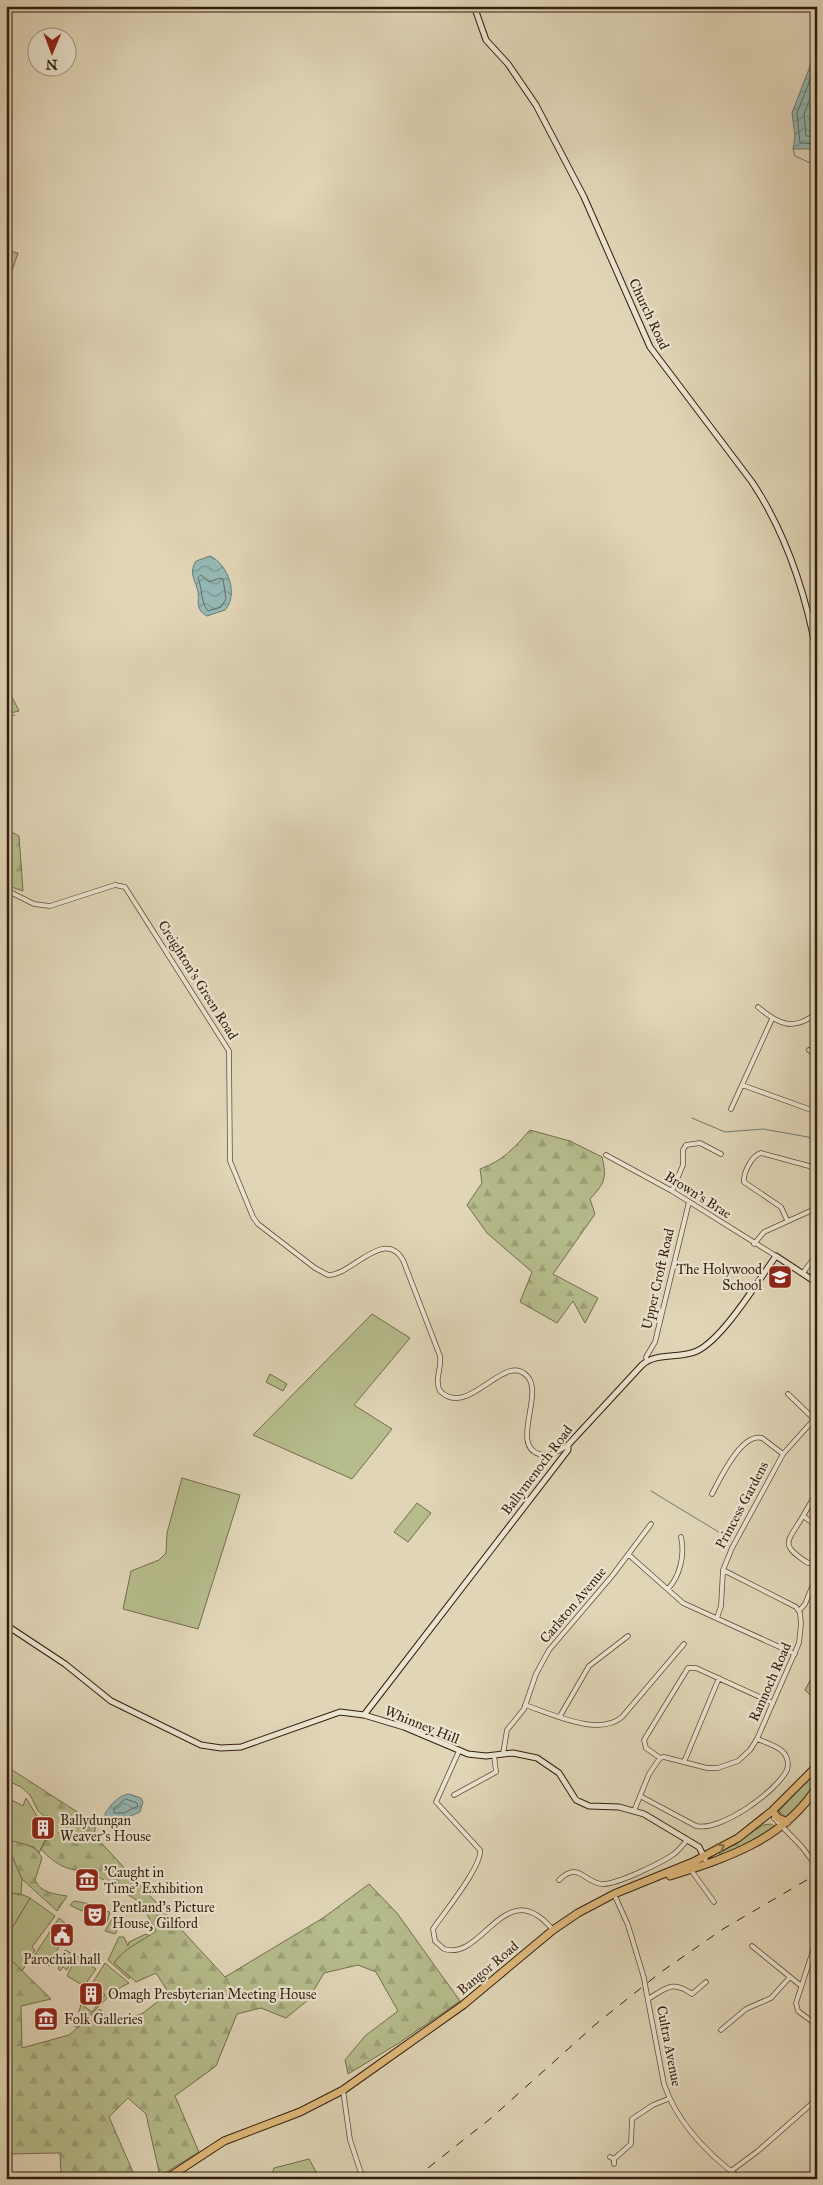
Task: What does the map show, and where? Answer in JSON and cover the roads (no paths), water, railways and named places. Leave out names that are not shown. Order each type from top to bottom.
[{"type":"highway","name":"Bangor Road","points":[[166,2179],[224,2141],[300,2112],[343,2090],[463,2006],[553,1930],[578,1913],[614,1894],[704,1861],[738,1838],[771,1812],[817,1766]]},
{"type":"highway","points":[[645,1882],[691,1870],[704,1861],[718,1860],[756,1844],[784,1824],[817,1787]]},
{"type":"highway","points":[[771,1812],[783,1821],[784,1824]]},
{"type":"street","name":"Church Road","points":[[474,6],[486,40],[508,64],[536,105],[584,197],[650,347],[765,502],[801,587],[817,655]]},
{"type":"street","name":"Creighton's Green Road","points":[[6,890],[34,904],[50,906],[115,885],[125,887],[229,1051],[230,1161],[255,1221],[315,1268],[328,1275],[343,1270],[379,1249],[388,1248],[397,1252],[403,1260],[440,1356],[441,1363],[437,1381],[440,1391],[453,1397],[467,1395],[483,1388],[506,1372],[520,1371],[528,1377],[533,1388],[527,1434],[529,1446],[537,1453],[544,1455],[554,1453],[568,1445]]},
{"type":"street","points":[[758,1007],[772,1019],[783,1024],[805,1022],[817,1013]]},
{"type":"street","points":[[731,1109],[772,1019]]},
{"type":"street","points":[[809,1050],[817,1056]]},
{"type":"street","points":[[742,1084],[817,1112]]},
{"type":"street","points":[[672,1191],[684,1163],[684,1146],[700,1143],[721,1154]]},
{"type":"street","points":[[787,1220],[781,1207],[744,1182],[744,1175],[754,1157],[761,1153],[809,1166],[817,1171]]},
{"type":"street","name":"Brown's Brae","points":[[606,1155],[672,1191],[776,1256]]},
{"type":"street","name":"Upper Croft Road","points":[[647,1361],[646,1357],[658,1334],[689,1202]]},
{"type":"street","points":[[754,1244],[764,1232],[817,1208]]},
{"type":"street","points":[[647,1361],[690,1354],[705,1346],[730,1319],[776,1256],[817,1283]]},
{"type":"street","points":[[802,1273],[811,1262],[817,1259]]},
{"type":"street","name":"Ballymenoch Road","points":[[364,1715],[568,1450],[568,1445],[647,1361]]},
{"type":"street","points":[[788,1394],[816,1417]]},
{"type":"street","name":"Princess Gardens","points":[[716,1618],[721,1606],[723,1570],[732,1548],[783,1454],[816,1417]]},
{"type":"street","points":[[712,1494],[733,1456],[753,1438],[762,1438],[783,1454]]},
{"type":"street","points":[[812,1562],[808,1564],[792,1553],[788,1546],[817,1492]]},
{"type":"street","points":[[803,1516],[817,1526]]},
{"type":"street","name":"Carlston Avenue","points":[[503,1754],[507,1730],[525,1705],[536,1674],[549,1650],[629,1555],[651,1524]]},
{"type":"street","points":[[668,1589],[678,1575],[683,1547],[681,1537]]},
{"type":"street","points":[[629,1555],[683,1602],[795,1654]]},
{"type":"street","points":[[723,1570],[794,1605],[799,1611],[805,1604],[812,1587]]},
{"type":"street","name":"Rannoch Road","points":[[660,1758],[707,1768],[729,1766],[742,1758],[757,1739],[795,1654],[801,1636],[799,1611]]},
{"type":"street","name":"Whinney Hill","points":[[6,1625],[65,1664],[111,1701],[187,1739],[208,1746],[241,1747],[340,1712],[364,1715],[404,1727],[459,1751],[480,1756],[526,1754],[549,1764],[559,1772],[576,1800],[582,1803],[634,1811],[661,1823],[698,1847],[704,1861]]},
{"type":"street","points":[[560,1716],[589,1666],[628,1636]]},
{"type":"street","points":[[525,1705],[595,1726],[614,1723],[684,1644]]},
{"type":"street","points":[[634,1811],[649,1774],[660,1758],[646,1748],[644,1740],[686,1671],[694,1667],[773,1703]]},
{"type":"street","points":[[684,1762],[719,1678]]},
{"type":"street","points":[[640,1796],[696,1826],[710,1827],[723,1822],[766,1793],[787,1770],[788,1761],[784,1752],[776,1746],[757,1739]]},
{"type":"street","points":[[459,1751],[436,1802],[480,1850],[480,1854],[472,1873],[433,1929],[436,1944],[447,1950],[461,1949],[499,1918],[513,1912],[523,1911],[538,1916],[553,1930]]},
{"type":"street","points":[[454,1795],[496,1772],[494,1755]]},
{"type":"street","points":[[784,1824],[816,1865]]},
{"type":"street","points":[[558,1880],[567,1874],[577,1872],[597,1883],[609,1883],[661,1862],[676,1853],[687,1840]]},
{"type":"street","points":[[691,1870],[714,1902]]},
{"type":"street","name":"Cultra Avenue","points":[[614,1894],[628,1925],[644,1978],[668,2099],[687,2127],[741,2179]]},
{"type":"street","points":[[817,1938],[796,2001],[797,2008],[817,2025]]},
{"type":"street","points":[[752,1946],[800,1985]]},
{"type":"street","points":[[721,2030],[746,2009],[771,1998],[790,1978]]},
{"type":"street","points":[[648,1999],[674,1986],[681,1986],[692,1994],[706,1982]]},
{"type":"street","points":[[343,2090],[350,2140],[363,2179]]},
{"type":"street","points":[[613,2160],[632,2144],[632,2119],[648,2107],[668,2099]]},
{"type":"street","points":[[731,2171],[758,2151],[817,2099]]},
{"type":"water","points":[[817,48],[817,149],[793,149],[795,136],[792,113]]},
{"type":"water","points":[[210,556],[222,566],[230,580],[231,596],[225,610],[207,616],[200,610],[198,592],[192,572],[196,561]]},
{"type":"water","points":[[129,1794],[141,1798],[143,1802],[140,1812],[124,1819],[106,1819],[105,1814],[112,1804],[118,1798]]},
{"type":"waterway","points":[[793,149],[795,156],[817,166]]},
{"type":"waterway","points":[[6,717],[15,715]]},
{"type":"waterway","points":[[692,1118],[725,1132],[763,1129],[808,1137],[817,1142]]},
{"type":"waterway","points":[[651,1491],[722,1534]]},
{"type":"railway","points":[[414,2179],[490,2119],[596,2024],[661,1972],[723,1929],[817,1874]]},
{"type":"place","name":"The Holywood School","points":[[780,1277]]},
{"type":"place","name":"Ballydungan Weaver's House","points":[[43,1828]]},
{"type":"place","name":"'Caught in Time' Exhibition","points":[[87,1880]]},
{"type":"place","name":"Pentland's Picture House, Gilford","points":[[95,1915]]},
{"type":"place","name":"Parochial hall","points":[[62,1935]]},
{"type":"place","name":"Omagh Presbyterian Meeting House","points":[[91,1994]]},
{"type":"place","name":"Folk Galleries","points":[[46,2019]]}]
